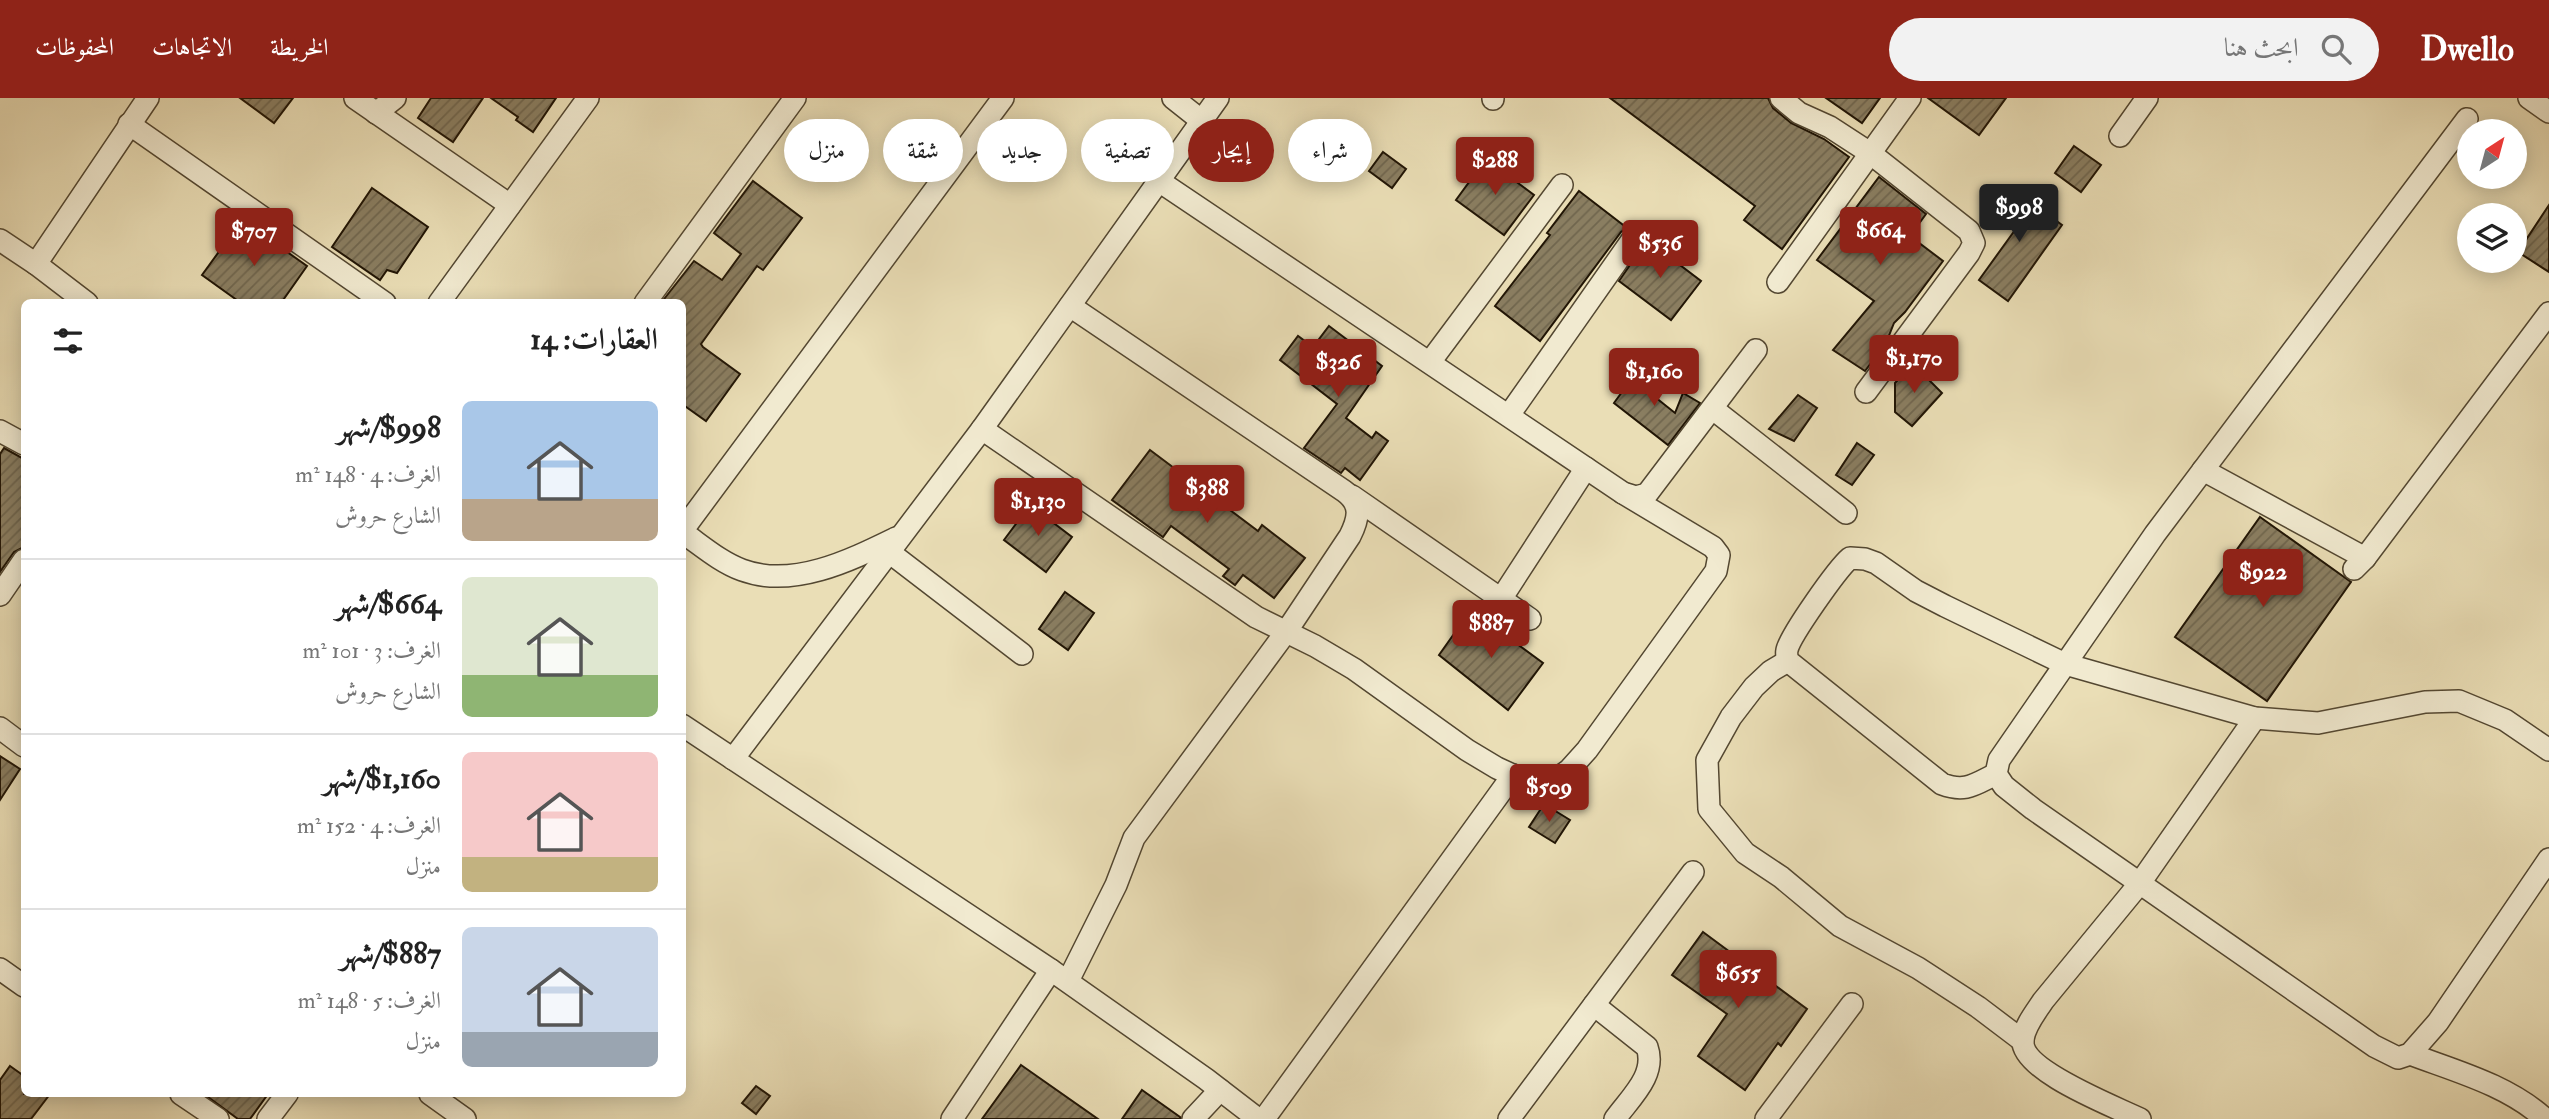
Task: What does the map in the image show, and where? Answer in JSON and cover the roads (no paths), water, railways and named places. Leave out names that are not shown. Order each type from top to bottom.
[{"type":"street","points":[[36,264],[148,98]]},
{"type":"street","points":[[355,98],[510,205]]},
{"type":"street","points":[[376,113],[395,98]]},
{"type":"street","points":[[442,299],[588,98]]},
{"type":"street","points":[[648,299],[795,98]]},
{"type":"street","points":[[686,526],[1003,98]]},
{"type":"street","points":[[1173,98],[1199,119]]},
{"type":"street","points":[[1203,119],[1218,98]]},
{"type":"street","points":[[1781,98],[1799,113],[1830,127],[1870,153],[1969,231],[1974,243],[1866,392]]},
{"type":"street","points":[[1778,282],[1910,98]]},
{"type":"street","points":[[2120,136],[2147,98]]},
{"type":"street","points":[[2529,98],[2549,113]]},
{"type":"street","points":[[2467,118],[2155,534],[2065,664],[2000,760],[1996,774],[1967,788],[1956,789],[1942,784],[1788,661],[1786,654],[1790,642],[1841,566],[1850,558],[1865,559],[1916,591],[2065,664],[2255,718],[2318,723],[2425,702],[2459,701],[2505,720],[2549,750]]},
{"type":"street","points":[[129,124],[379,299]]},
{"type":"street","points":[[1174,160],[1188,141]]},
{"type":"street","points":[[733,759],[982,429],[1158,182]]},
{"type":"street","points":[[982,429],[1256,617],[1354,669],[1467,750],[1513,775],[1538,783],[1555,780],[1569,770],[1587,750],[1716,571],[1719,555],[1713,547],[1623,493],[1160,182]]},
{"type":"street","points":[[1430,362],[1562,185]]},
{"type":"street","points":[[0,240],[82,299]]},
{"type":"street","points":[[1509,415],[1632,240]]},
{"type":"street","points":[[1070,306],[1530,619]]},
{"type":"street","points":[[2203,470],[2359,564],[2549,313]]},
{"type":"street","points":[[2522,350],[2549,339]]},
{"type":"street","points":[[1623,493],[1636,497],[1647,494],[1756,350]]},
{"type":"street","points":[[1713,410],[1846,513]]},
{"type":"street","points":[[0,431],[21,442]]},
{"type":"street","points":[[1501,599],[1586,468]]},
{"type":"street","points":[[952,1119],[1059,976],[1116,885],[1134,838],[1286,632],[1357,521],[1359,509],[1352,496]]},
{"type":"street","points":[[686,534],[734,567],[759,575],[785,575],[838,565],[902,535]]},
{"type":"street","points":[[889,552],[1022,654]]},
{"type":"street","points":[[0,595],[21,564]]},
{"type":"street","points":[[1788,661],[1771,671],[1754,687],[1731,717],[1707,760],[1709,810],[1745,853],[1781,877],[1840,926],[1918,968],[1978,1007],[2022,1041]]},
{"type":"street","points":[[2140,1119],[2074,1088],[2043,1068],[2025,1053],[2022,1041],[2043,1001],[2140,883],[2255,718]]},
{"type":"street","points":[[0,728],[21,744]]},
{"type":"street","points":[[686,728],[1059,976],[1258,1119]]},
{"type":"street","points":[[1996,774],[2004,786],[2140,883],[2374,1046],[2398,1058],[2410,1054],[2438,1022],[2549,859]]},
{"type":"street","points":[[1264,1119],[1513,775]]},
{"type":"street","points":[[1509,1119],[1693,872]]},
{"type":"street","points":[[0,969],[21,984]]},
{"type":"street","points":[[1766,1119],[1852,1004]]},
{"type":"street","points":[[1594,1005],[1647,1047],[1651,1057],[1646,1077],[1615,1119]]},
{"type":"street","points":[[2410,1054],[2509,1094],[2530,1106],[2545,1119]]},
{"type":"street","points":[[1193,1119],[1220,1090]]},
{"type":"street","points":[[185,1097],[218,1119]]},
{"type":"street","points":[[268,1119],[285,1097]]},
{"type":"street","points":[[434,1097],[465,1119]]}]
